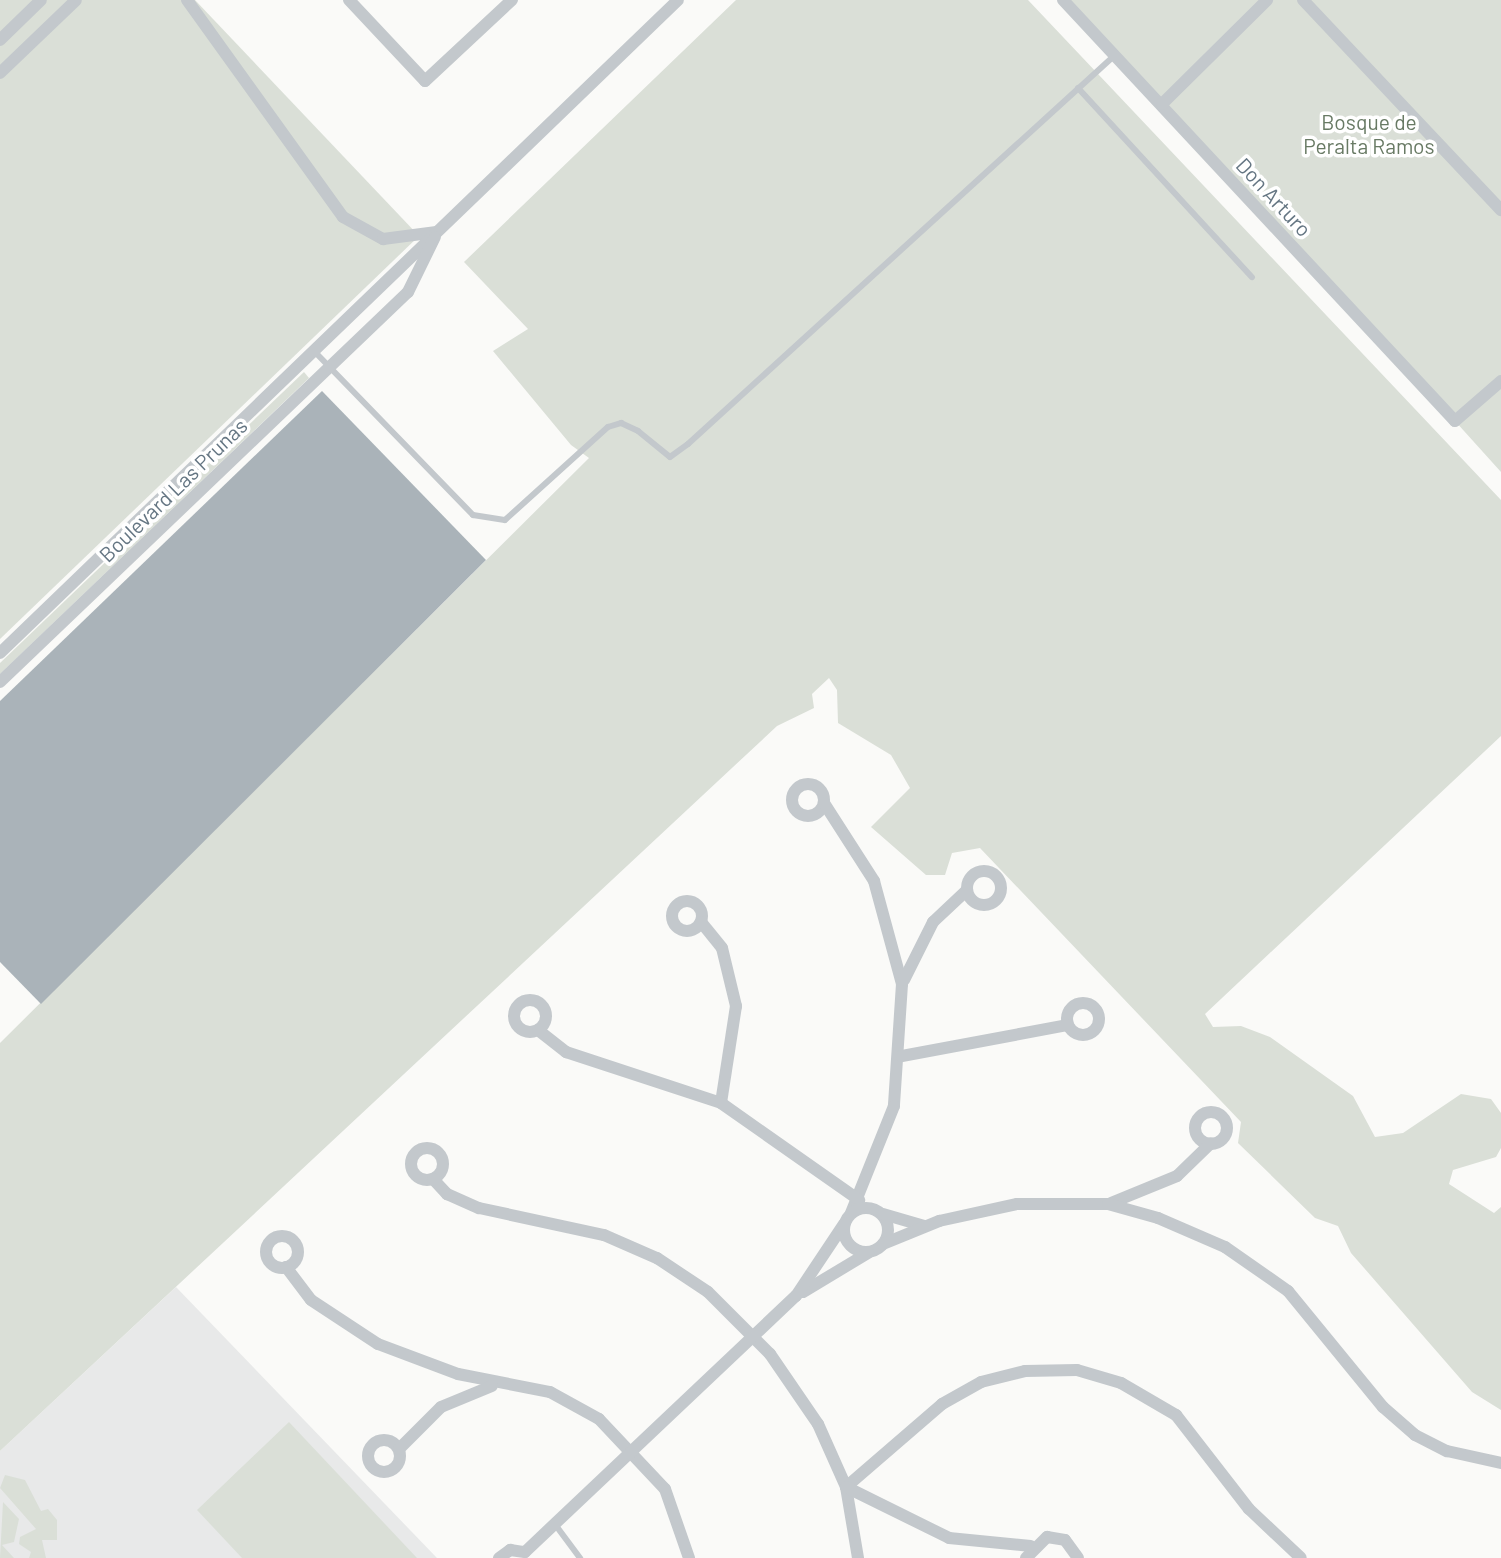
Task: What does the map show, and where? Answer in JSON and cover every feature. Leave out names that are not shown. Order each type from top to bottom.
[{"type":"street","points":[[25,49],[4,35],[41,0]]},
{"type":"street","points":[[0,73],[76,0]]},
{"type":"street","points":[[187,0],[343,217],[383,239],[438,232],[678,0]]},
{"type":"street","points":[[349,0],[425,80],[512,0]]},
{"type":"street","name":"Don Arturo","points":[[1063,0],[1455,421],[1501,381]]},
{"type":"street","points":[[1162,104],[1267,0]]},
{"type":"street","points":[[1303,0],[1501,211]]},
{"type":"street","name":"Boulevard Las Prunas","points":[[0,653],[438,232]]},
{"type":"street","name":"Boulevard Las Prunas","points":[[0,682],[329,368],[418,279],[438,232]]},
{"type":"street","points":[[796,1296],[848,1218],[868,1180],[894,1106],[902,1056],[902,984],[874,881],[824,803]]},
{"type":"street","points":[[902,984],[933,922],[967,890]]},
{"type":"street","points":[[701,922],[722,948],[736,1006],[721,1103]]},
{"type":"street","points":[[902,1056],[1068,1025]]},
{"type":"street","points":[[538,1030],[566,1052],[721,1103],[859,1200]]},
{"type":"street","points":[[1108,1204],[1177,1176],[1211,1143]]},
{"type":"street","points":[[433,1179],[447,1194],[478,1208],[604,1235],[657,1258],[754,1335],[806,1404],[846,1487],[858,1558]]},
{"type":"street","points":[[868,1180],[888,1233],[877,1248]]},
{"type":"street","points":[[499,1558],[510,1550],[525,1555],[554,1523],[796,1296],[877,1248],[931,1226],[1017,1204],[1108,1204],[1202,1235],[1248,1261],[1315,1318],[1398,1423],[1447,1451],[1501,1463]]},
{"type":"street","points":[[848,1218],[880,1212],[907,1225],[931,1226]]},
{"type":"street","points":[[848,1218],[849,1244],[877,1248]]},
{"type":"street","points":[[286,1267],[311,1300],[378,1344],[497,1385],[566,1398],[634,1450],[677,1512],[690,1558]]},
{"type":"street","points":[[846,1487],[942,1404],[981,1382],[1025,1371],[1077,1370],[1121,1382],[1176,1415],[1249,1509],[1301,1558]]},
{"type":"street","points":[[399,1449],[448,1403],[497,1385]]},
{"type":"street","points":[[846,1487],[949,1538],[1028,1552],[1057,1537],[1078,1558]]},
{"type":"lane","points":[[315,352],[473,515],[505,520],[608,427],[621,423],[638,431],[670,457],[1115,55]]},
{"type":"lane","points":[[1078,88],[1252,277]]},
{"type":"lane","points":[[554,1523],[580,1558]]},
{"type":"shaded area","points":[[176,1287],[437,1558],[0,1558],[0,1451]]},
{"type":"green space","points":[[0,0],[195,0],[419,236],[0,639]]},
{"type":"green space","points":[[736,0],[1028,0],[1501,500],[1501,736],[1205,1014],[1213,1027],[1241,1026],[1270,1037],[1353,1096],[1375,1137],[1403,1133],[1461,1094],[1491,1099],[1501,1113],[1501,1148],[1496,1157],[1453,1170],[1449,1184],[1494,1213],[1501,1207],[1501,1410],[1472,1392],[1351,1253],[1338,1226],[1315,1218],[1238,1143],[1241,1122],[980,848],[952,853],[945,875],[926,875],[871,827],[910,788],[891,755],[838,723],[837,690],[829,678],[812,694],[814,708],[777,726],[0,1451],[0,1043],[589,458],[571,445],[493,351],[528,329],[464,262]]},
{"type":"green space","name":"Bosque de Peralta Ramos","points":[[1062,0],[1501,0],[1501,472],[1455,421]]},
{"type":"green space","points":[[304,372],[309,378],[0,674],[0,663]]},
{"type":"green space","points":[[289,1422],[417,1558],[242,1558],[197,1510]]},
{"type":"green space","points":[[5,1475],[25,1480],[41,1511],[48,1509],[57,1520],[57,1540],[42,1540],[46,1558],[29,1558],[31,1552],[19,1544],[20,1537],[36,1529],[0,1488]]},
{"type":"green space","points":[[3,1502],[19,1519],[14,1542],[2,1545],[14,1558],[0,1558]]},
{"type":"building","points":[[322,391],[486,560],[41,1004],[0,962],[0,701]]}]
